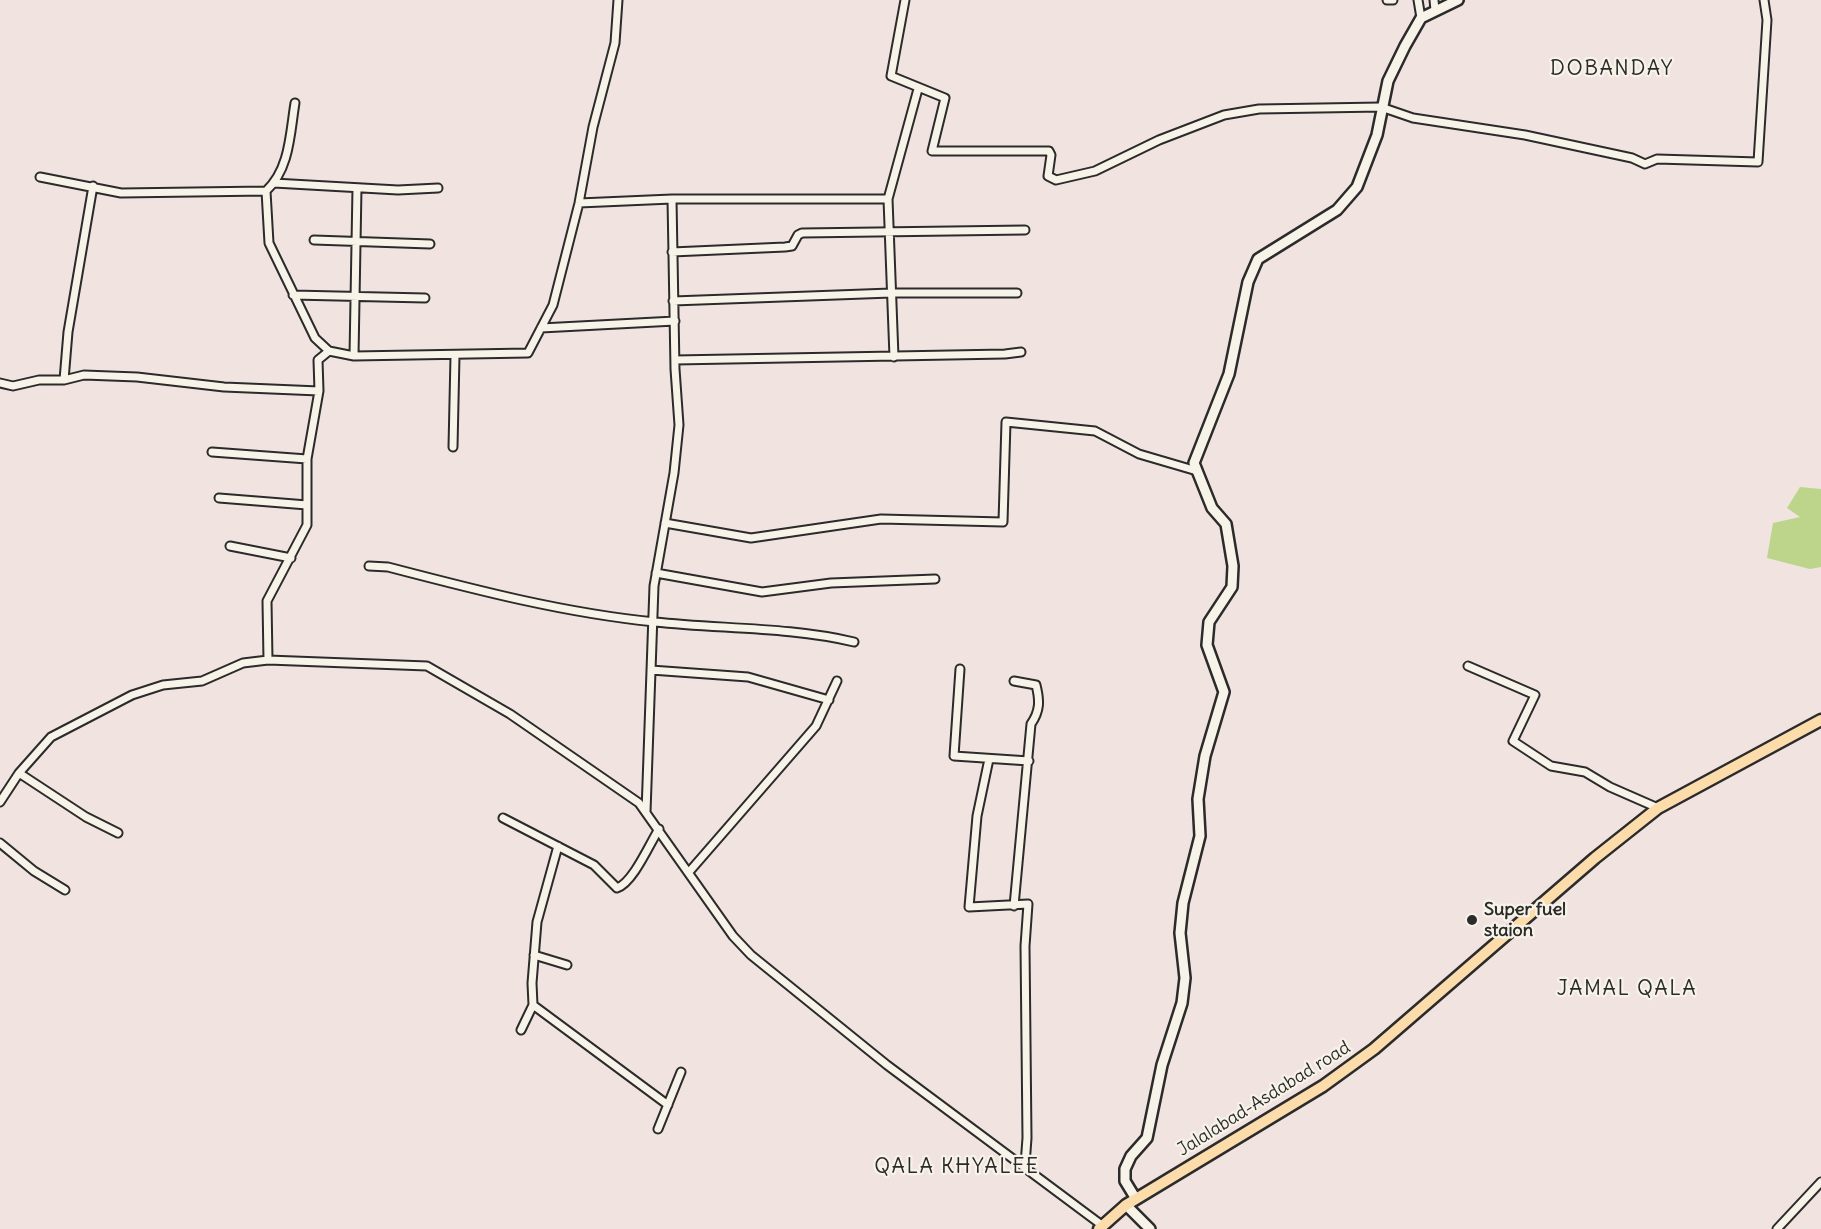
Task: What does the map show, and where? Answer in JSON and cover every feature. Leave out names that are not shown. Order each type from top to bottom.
[{"type":"main road","name":"Jalalabad-Asdabad road","points":[[1101,1228],[1131,1202],[1323,1086],[1374,1049],[1595,858],[1658,808],[1821,720]]},
{"type":"street","points":[[266,191],[269,243],[315,338],[329,351],[354,356],[528,353],[553,305],[579,203],[603,87],[615,43],[618,0]]},
{"type":"street","points":[[905,0],[891,76],[945,98],[931,149],[934,153],[1049,151],[1051,155],[1048,177],[1056,180],[1095,171],[1159,140],[1224,115],[1259,109],[1381,107],[1413,118],[1525,135],[1632,158],[1645,164],[1657,159],[1758,162],[1767,20],[1764,0]]},
{"type":"street","points":[[1387,0],[1393,0]]},
{"type":"street","points":[[1418,0],[1421,18]]},
{"type":"street","points":[[1150,1229],[1131,1202],[1125,1181],[1125,1169],[1131,1156],[1147,1138],[1162,1065],[1182,1003],[1185,978],[1180,933],[1183,903],[1200,836],[1198,799],[1205,756],[1224,692],[1207,645],[1209,622],[1232,587],[1233,566],[1226,524],[1212,508],[1194,463],[1229,374],[1248,282],[1258,259],[1337,210],[1357,187],[1370,156],[1388,81],[1421,18],[1435,5],[1458,0]]},
{"type":"street","points":[[894,357],[888,199],[918,88]]},
{"type":"street","points":[[40,177],[121,192],[266,191],[274,183],[286,160],[295,102]]},
{"type":"street","points":[[274,183],[357,188],[438,188]]},
{"type":"street","points":[[64,380],[68,332],[93,186]]},
{"type":"street","points":[[354,356],[357,188]]},
{"type":"street","points":[[579,203],[672,199],[888,199]]},
{"type":"street","points":[[646,812],[656,573],[679,425],[673,300],[672,199]]},
{"type":"street","points":[[672,252],[792,246],[798,235],[802,233],[1025,230]]},
{"type":"street","points":[[314,240],[430,244]]},
{"type":"street","points":[[673,300],[891,293],[1017,293]]},
{"type":"street","points":[[293,295],[425,298]]},
{"type":"street","points":[[541,328],[675,321]]},
{"type":"street","points":[[268,660],[267,601],[307,525],[308,459],[319,391],[318,360],[329,351]]},
{"type":"street","points":[[675,360],[894,357],[1021,352]]},
{"type":"street","points":[[453,447],[455,356]]},
{"type":"street","points":[[0,383],[13,386],[39,380],[64,380],[84,375],[137,377],[224,387],[319,391]]},
{"type":"street","points":[[665,523],[751,538],[881,519],[1003,522],[1006,422],[1095,431],[1139,454],[1197,471]]},
{"type":"street","points":[[212,452],[308,459]]},
{"type":"street","points":[[219,498],[308,505]]},
{"type":"street","points":[[230,546],[291,558]]},
{"type":"street","points":[[369,566],[388,567],[508,598],[653,622],[825,635],[854,642]]},
{"type":"street","points":[[656,573],[762,592],[831,583],[935,579]]},
{"type":"street","points":[[0,802],[19,773],[51,737],[132,695],[163,685],[202,681],[243,663],[268,660],[428,666],[520,721],[639,803],[733,936],[782,982],[887,1065],[1025,1165],[1101,1228]]},
{"type":"street","points":[[1468,666],[1535,694],[1513,741],[1551,766],[1585,772],[1658,808]]},
{"type":"street","points":[[960,669],[954,756],[1029,761]]},
{"type":"street","points":[[651,670],[748,677],[829,700]]},
{"type":"street","points":[[688,872],[816,726],[837,681]]},
{"type":"street","points":[[1014,681],[1036,685],[1040,700],[1038,714],[1031,724],[1014,906]]},
{"type":"street","points":[[989,759],[977,816],[969,907],[1028,904],[1025,1165]]},
{"type":"street","points":[[19,773],[86,817],[118,833]]},
{"type":"street","points":[[503,818],[594,865],[620,888],[632,876],[659,829]]},
{"type":"street","points":[[0,843],[34,871],[65,890]]},
{"type":"street","points":[[521,1030],[533,1005],[534,955],[538,916],[558,846]]},
{"type":"street","points":[[534,955],[567,965]]},
{"type":"street","points":[[533,1005],[668,1105]]},
{"type":"street","points":[[658,1129],[681,1071]]},
{"type":"street","points":[[1777,1229],[1821,1182]]},
{"type":"green space","points":[[1800,487],[1821,489],[1821,567],[1810,569],[1767,558],[1773,523],[1800,517],[1787,508]]},
{"type":"place","name":"Super fuel staion","points":[[1472,920]]},
{"type":"district","name":"DOBANDAY","points":[[1612,69]]},
{"type":"district","name":"JAMAL QALA","points":[[1627,989]]},
{"type":"district","name":"QALA KHYALEE","points":[[957,1167]]}]
